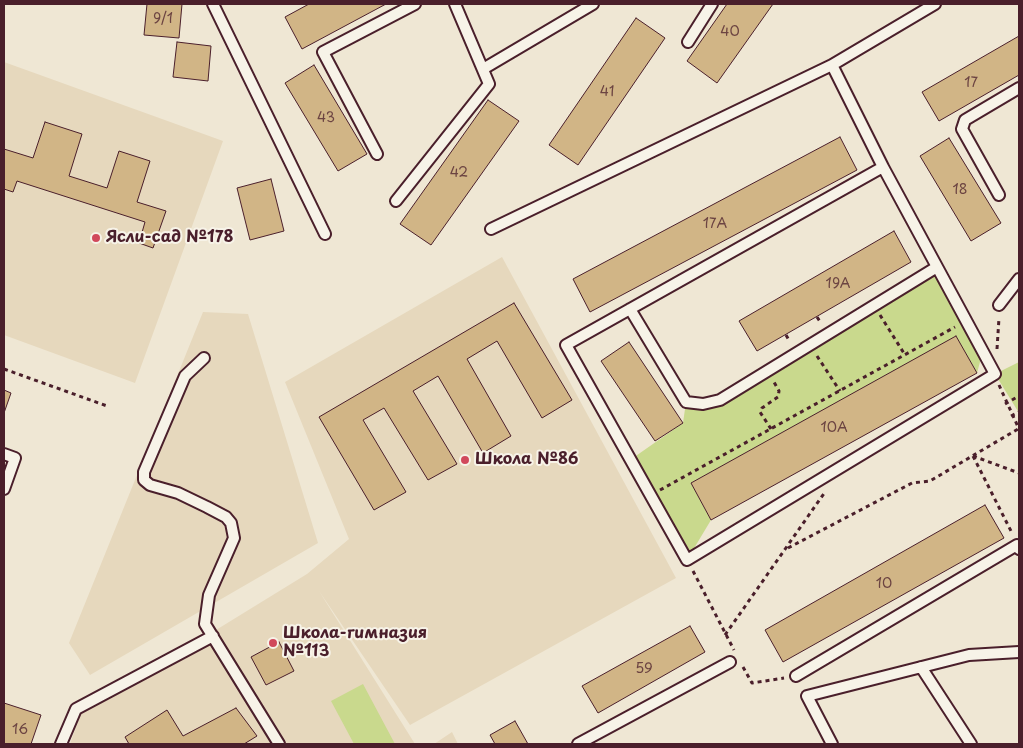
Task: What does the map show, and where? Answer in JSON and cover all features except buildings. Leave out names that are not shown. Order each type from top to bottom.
[{"type":"lane","points":[[213,4],[325,234]]},
{"type":"lane","points":[[377,154],[323,52],[415,4]]},
{"type":"lane","points":[[396,201],[489,84],[455,4]]},
{"type":"lane","points":[[483,70],[592,4]]},
{"type":"lane","points":[[688,42],[712,4]]},
{"type":"lane","points":[[491,229],[832,64],[935,4]]},
{"type":"lane","points":[[832,64],[883,168],[995,374],[687,560],[566,345],[883,168]]},
{"type":"lane","points":[[999,195],[962,129],[965,120],[1019,88]]},
{"type":"lane","points":[[630,309],[686,402],[703,404],[720,400],[937,267]]},
{"type":"lane","points":[[1000,305],[1019,279]]},
{"type":"lane","points":[[204,358],[185,376],[144,472],[144,480],[150,485],[178,493],[207,507],[226,517],[231,523],[234,538],[221,564],[205,610],[205,624],[279,744]]},
{"type":"lane","points":[[4,454],[15,458],[4,489]]},
{"type":"lane","points":[[796,676],[1018,547]]},
{"type":"lane","points":[[61,744],[76,709],[213,636]]},
{"type":"lane","points":[[832,744],[807,696],[969,655],[1019,652]]},
{"type":"lane","points":[[578,744],[730,662]]},
{"type":"lane","points":[[921,667],[971,744]]},
{"type":"path","points":[[874,305],[905,355]]},
{"type":"path","points":[[788,548],[912,483],[930,482],[1019,430],[1005,404],[995,374],[1000,305]]},
{"type":"path","points":[[651,496],[966,321]]},
{"type":"path","points":[[810,345],[840,391]]},
{"type":"path","points":[[4,369],[107,406]]},
{"type":"path","points":[[767,371],[779,391],[778,397],[762,408],[760,412],[771,429]]},
{"type":"path","points":[[1005,404],[1019,396]]},
{"type":"path","points":[[1011,416],[1019,412]]},
{"type":"path","points":[[973,456],[1019,473]]},
{"type":"path","points":[[973,456],[1018,547]]},
{"type":"path","points":[[726,635],[826,491]]},
{"type":"path","points":[[687,560],[752,683],[796,676]]},
{"type":"shaded area","name":"Ясли-сад №178","points":[[4,62],[223,141],[135,383],[4,335]]},
{"type":"shaded area","name":"Школа №86","points":[[502,257],[676,578],[410,725],[319,591],[415,744],[70,744],[81,713],[307,574],[349,539],[285,382]]},
{"type":"shaded area","points":[[203,312],[248,314],[318,543],[90,675],[69,643]]},
{"type":"shaded area","points":[[452,732],[458,744],[434,744]]},
{"type":"green space","points":[[937,267],[983,351],[977,373],[956,337],[691,483],[711,520],[687,560],[630,460],[683,423],[686,402],[720,400]]},
{"type":"green space","points":[[1019,362],[1019,413],[995,374]]},
{"type":"green space","points":[[363,684],[395,744],[354,744],[331,701]]},
{"type":"place","name":"Ясли-сад №178","points":[[96,238]]},
{"type":"place","name":"Школа №86","points":[[465,460]]},
{"type":"place","name":"Школа-гимназия №113","points":[[273,643]]}]
